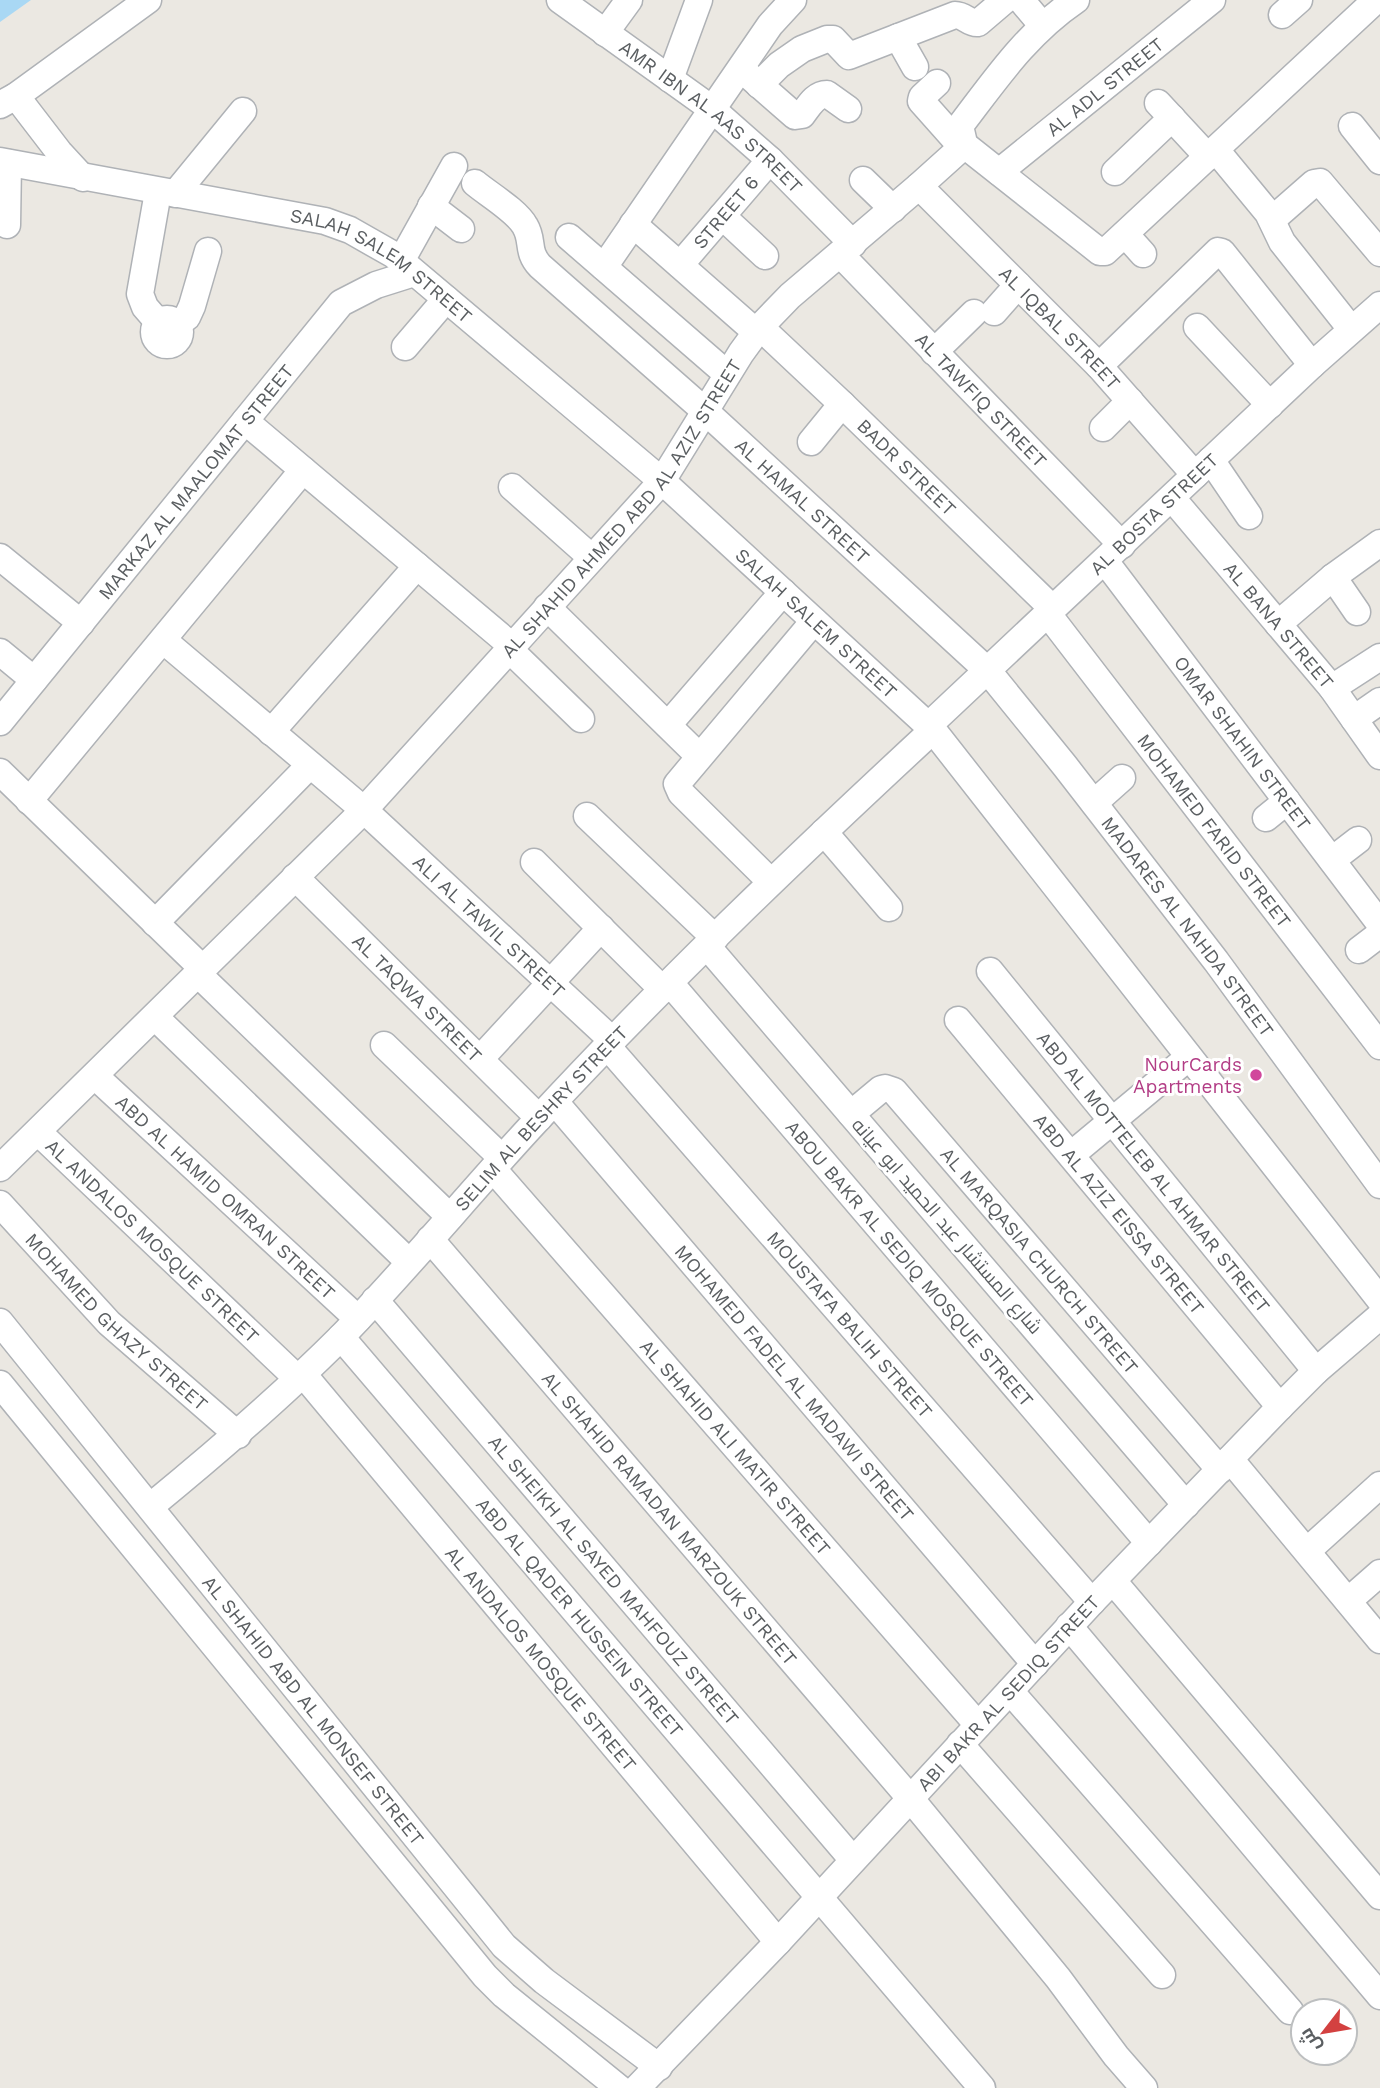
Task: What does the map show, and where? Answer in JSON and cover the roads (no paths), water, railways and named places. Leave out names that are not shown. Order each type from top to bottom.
[{"type":"street","points":[[83,178],[8,101],[148,0]]},
{"type":"street","name":"AMR IBN AL AAS STREET","points":[[560,0],[712,109],[770,160],[847,249]]},
{"type":"street","points":[[605,33],[629,0]]},
{"type":"street","points":[[670,79],[699,0]]},
{"type":"street","points":[[750,77],[770,25],[793,0]]},
{"type":"street","points":[[604,267],[712,109],[750,77],[779,65],[802,49],[827,38],[833,39],[849,56],[956,15],[964,16],[971,23],[978,23],[1005,0]]},
{"type":"street","points":[[1021,0],[1042,25]]},
{"type":"street","name":"AL SHAHID AHMED ABD AL AZIZ STREET","points":[[0,1168],[364,810],[662,481],[727,374],[758,330],[790,296],[919,187],[961,145],[960,126],[1026,42],[1042,25],[1076,0]]},
{"type":"street","name":"AL ADL STREET","points":[[999,172],[1212,0]]},
{"type":"street","points":[[937,83],[921,101],[961,145],[1100,252],[1105,252],[1134,244],[1212,153],[1376,0]]},
{"type":"street","points":[[898,37],[915,67]]},
{"type":"street","points":[[750,77],[795,116],[802,115],[816,97],[823,93],[848,109]]},
{"type":"street","points":[[208,251],[187,317],[167,323],[145,307],[140,294],[166,193],[243,111]]},
{"type":"street","points":[[1115,172],[1165,111],[1212,153],[1273,219],[1282,242],[1351,329]]},
{"type":"street","points":[[1352,126],[1380,161]]},
{"type":"street","name":"STREET 6","points":[[680,265],[770,160]]},
{"type":"street","points":[[4,162],[7,225]]},
{"type":"street","name":"SALAH SALEM STREET","points":[[4,162],[325,222],[373,241],[446,299],[662,481],[930,728],[1380,1300]]},
{"type":"street","points":[[407,267],[431,206],[454,166]]},
{"type":"street","points":[[863,180],[894,209]]},
{"type":"street","points":[[1273,219],[1314,183],[1320,182],[1380,253]]},
{"type":"street","name":"AL HAMAL STREET","points":[[475,183],[522,221],[527,228],[530,253],[540,266],[705,411],[988,671]]},
{"type":"street","name":"AL IQBAL STREET","points":[[919,187],[1099,366],[1130,401],[1203,468],[1249,516]]},
{"type":"street","points":[[431,206],[461,229]]},
{"type":"street","points":[[722,216],[765,256]]},
{"type":"street","name":"BADR STREET","points":[[633,224],[842,404],[1051,612]]},
{"type":"street","points":[[569,237],[727,374]]},
{"type":"street","name":"AL TAWFIQ STREET","points":[[847,249],[934,352],[1114,553]]},
{"type":"street","points":[[1099,366],[1218,251],[1222,252],[1312,365]]},
{"type":"street","name":"MARKAZ AL MAALOMAT STREET","points":[[0,722],[341,303],[407,267]]},
{"type":"street","points":[[934,352],[1018,285]]},
{"type":"street","points":[[405,347],[446,299]]},
{"type":"street","name":"AL BOSTA STREET","points":[[930,728],[1269,405],[1380,305]]},
{"type":"street","points":[[1197,327],[1269,405]]},
{"type":"street","points":[[1103,428],[1130,401]]},
{"type":"street","points":[[811,442],[842,404]]},
{"type":"street","points":[[245,421],[511,647],[581,719]]},
{"type":"street","points":[[29,801],[303,470]]},
{"type":"street","points":[[512,487],[592,558]]},
{"type":"street","name":"AL BANA STREET","points":[[1172,498],[1332,688],[1380,757]]},
{"type":"street","points":[[1278,624],[1333,577],[1380,543]]},
{"type":"street","name":"OMAR SHAHIN STREET","points":[[1114,553],[1240,761],[1287,802],[1380,924]]},
{"type":"street","points":[[0,557],[80,623]]},
{"type":"street","points":[[271,732],[417,566]]},
{"type":"street","points":[[1333,577],[1357,612]]},
{"type":"street","points":[[668,725],[783,592]]},
{"type":"street","points":[[547,607],[699,756]]},
{"type":"street","name":"MOHAMED FARID STREET","points":[[1051,612],[1380,1046]]},
{"type":"street","points":[[770,881],[678,790],[678,780],[814,621]]},
{"type":"street","name":"ALI AL TAWIL STREET","points":[[163,640],[364,810],[550,982],[610,1044]]},
{"type":"street","points":[[0,652],[34,680]]},
{"type":"street","points":[[1332,688],[1380,657]]},
{"type":"street","name":"MADARES AL NAHDA STREET","points":[[988,671],[1216,961],[1380,1185]]},
{"type":"street","points":[[1353,719],[1380,701]]},
{"type":"street","name":"SELIM AL BESHRY STREET","points":[[151,1506],[238,1435],[358,1319],[498,1163],[610,1044],[770,881],[930,728]]},
{"type":"street","points":[[155,923],[310,765]]},
{"type":"street","points":[[0,772],[450,1217]]},
{"type":"street","points":[[1094,803],[1122,778]]},
{"type":"street","points":[[1266,818],[1287,802]]},
{"type":"street","name":"شارع المستشار عبد الحميد ابو عيانه","points":[[587,816],[711,942],[851,1114],[1186,1505]]},
{"type":"street","points":[[824,832],[889,908]]},
{"type":"street","points":[[1332,860],[1358,840]]},
{"type":"street","name":"ABOU BAKR AL SEDIQ MOSQUE STREET","points":[[534,862],[601,928],[667,987],[1149,1544]]},
{"type":"street","name":"AL TAQWA STREET","points":[[295,877],[480,1059],[547,1110]]},
{"type":"street","points":[[480,1059],[601,928]]},
{"type":"street","points":[[1359,950],[1380,934]]},
{"type":"street","name":"ABD AL MOTTELEB AL AHMAR STREET","points":[[990,971],[1316,1371]]},
{"type":"street","points":[[155,1017],[409,1262]]},
{"type":"street","name":"ABD AL AZIZ EISSA STREET","points":[[958,1020],[1280,1407]]},
{"type":"street","name":"MOUSTAFA BALIH STREET","points":[[610,1044],[1092,1601]]},
{"type":"street","name":"AL SHAHID ALI MATIR STREET","points":[[384,1045],[498,1163],[978,1725]]},
{"type":"street","points":[[1071,1155],[1189,1057]]},
{"type":"street","name":"ABD AL HAMID OMRAN STREET","points":[[95,1076],[358,1319]]},
{"type":"street","name":"AL MARQASIA CHURCH STREET","points":[[851,1114],[881,1089],[894,1091],[1225,1464],[1307,1551],[1380,1640]]},
{"type":"street","name":"MOHAMED FADEL AL MADAWI STREET","points":[[547,1110],[1035,1664]]},
{"type":"street","name":"AL ANDALOS MOSQUE STREET","points":[[38,1132],[300,1376],[778,1942]]},
{"type":"street","name":"MOHAMED GHAZY STREET","points":[[0,1204],[110,1323],[238,1435]]},
{"type":"street","name":"AL SHAHID RAMADAN MARZOUK STREET","points":[[430,1239],[910,1798],[1058,1978],[1116,2056],[1144,2088]]},
{"type":"street","name":"ABI BAKR AL SEDIQ STREET","points":[[650,2081],[1092,1601],[1316,1371],[1380,1316]]},
{"type":"street","name":"AL SHEIKH AL SAYED MAHFOUZ STREET","points":[[358,1319],[853,1860]]},
{"type":"street","name":"ABD AL QADER HUSSEIN STREET","points":[[358,1319],[818,1897],[982,2088]]},
{"type":"street","name":"AL SHAHID ABD AL MONSEF STREET","points":[[0,1322],[504,1946],[650,2081]]},
{"type":"street","name":"AL SHAHID ABD AL MONSEF STREET","points":[[0,1384],[485,1976],[504,1995],[619,2088]]},
{"type":"street","points":[[1307,1551],[1380,1485]]},
{"type":"street","points":[[1348,1601],[1380,1573]]},
{"type":"street","points":[[1113,1581],[1380,1896]]},
{"type":"street","points":[[1069,1626],[1380,1996]]},
{"type":"street","points":[[1010,1691],[1289,2010]]},
{"type":"street","points":[[960,1744],[1162,1975]]},
{"type":"water","points":[[0,0],[31,0],[0,22]]},
{"type":"place","name":"NourCards Apartments","points":[[1256,1075]]}]
